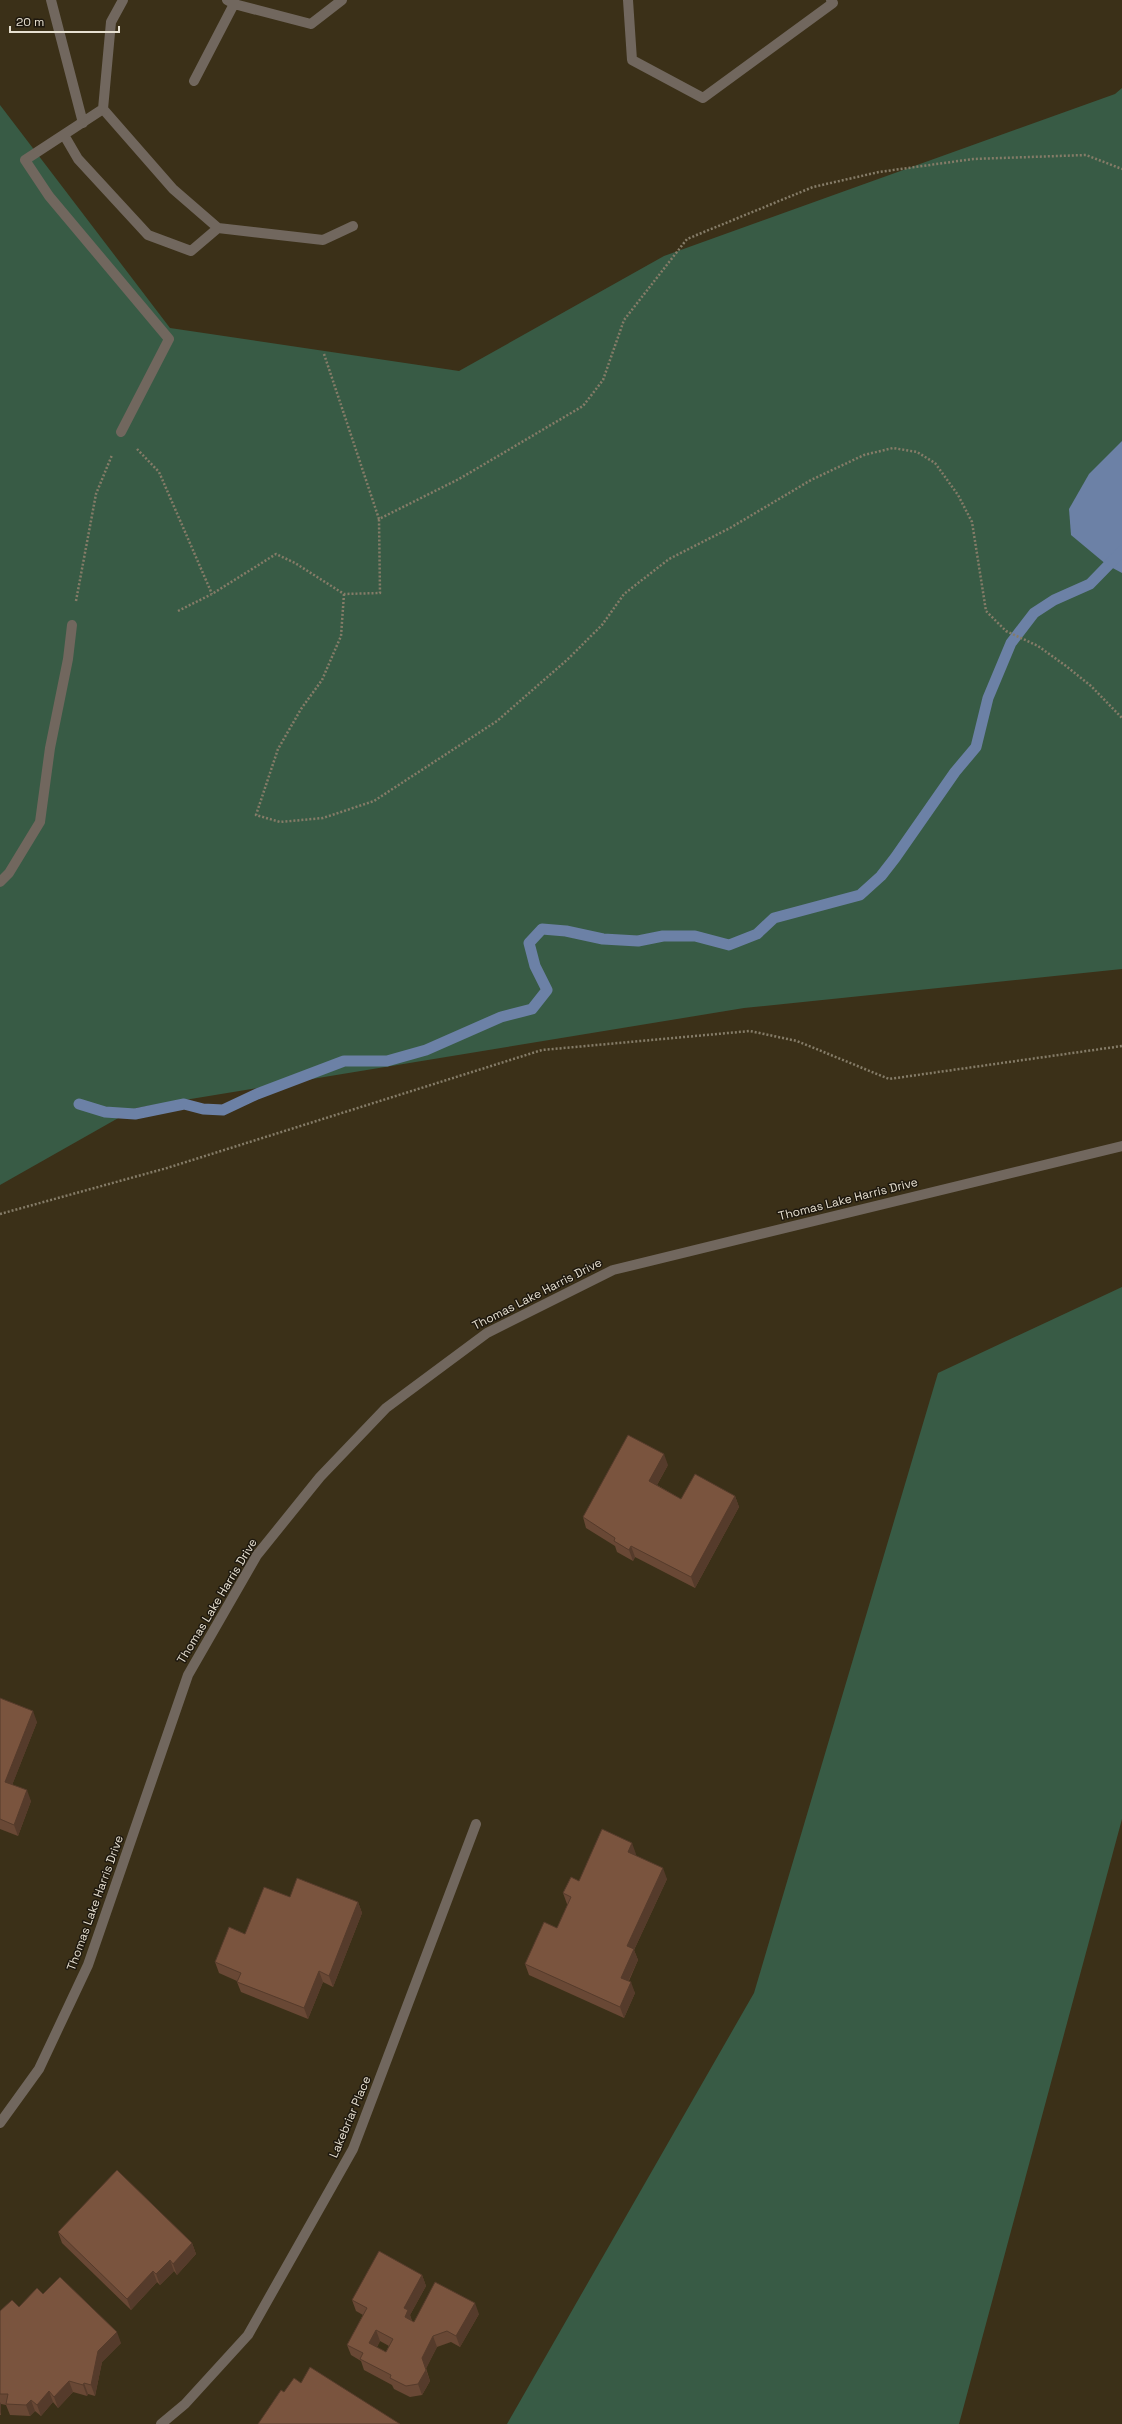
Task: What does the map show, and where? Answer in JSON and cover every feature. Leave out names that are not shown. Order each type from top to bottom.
[{"type":"street","points":[[50,0],[83,123]]},
{"type":"street","points":[[123,0],[111,22],[103,109],[173,189],[218,228],[323,240],[354,226]]},
{"type":"street","points":[[194,81],[230,2],[311,24],[342,0]]},
{"type":"street","points":[[628,0],[632,60],[703,98],[833,3],[831,0]]},
{"type":"street","points":[[103,109],[25,160],[49,196],[169,339],[121,432]]},
{"type":"street","points":[[64,135],[78,159],[148,235],[191,251],[218,228]]},
{"type":"street","points":[[0,882],[9,873],[40,822],[50,748],[68,659],[72,625]]},
{"type":"street","name":"Thomas Lake Harris Drive","points":[[0,2123],[39,2069],[88,1965],[188,1675],[257,1555],[320,1477],[386,1408],[487,1333],[613,1270],[1122,1146]]},
{"type":"street","name":"Lakebriar Place","points":[[161,2424],[185,2404],[248,2335],[354,2150],[476,1824]]},
{"type":"path","points":[[379,519],[459,479],[583,406],[603,380],[624,320],[687,239],[813,187],[879,172],[973,159],[1086,156],[1122,169]]},
{"type":"path","points":[[178,611],[212,594],[276,554],[295,563],[344,594],[380,592],[379,519],[324,354]]},
{"type":"path","points":[[72,625],[96,494],[121,432],[159,472],[212,594]]},
{"type":"path","points":[[344,594],[341,636],[322,680],[301,709],[278,749],[256,815],[280,822],[323,818],[374,801],[497,721],[568,659],[602,625],[624,594],[670,559],[730,528],[811,480],[864,455],[893,448],[917,452],[935,463],[958,495],[972,522],[986,612],[1006,631],[1038,646],[1091,686],[1122,718]]},
{"type":"path","points":[[0,1214],[167,1168],[542,1050],[750,1031],[797,1041],[889,1080],[1122,1046]]},
{"type":"green space","points":[[1122,88],[1122,969],[744,1008],[136,1108],[0,1185],[0,105],[170,328],[459,371],[664,256],[1115,94]]},
{"type":"green space","points":[[1122,1287],[1122,1819],[959,2424],[507,2424],[754,1993],[938,1373]]},
{"type":"water","points":[[1122,441],[1122,573],[1107,565],[1071,535],[1069,509],[1089,474]]},
{"type":"building","points":[[628,1435],[664,1454],[649,1481],[681,1499],[695,1474],[735,1496],[691,1577],[631,1546],[629,1550],[614,1541],[615,1538],[583,1517]]},
{"type":"building","points":[[0,1698],[33,1711],[5,1782],[27,1790],[14,1825],[0,1819]]},
{"type":"building","points":[[602,1829],[632,1843],[628,1852],[663,1868],[627,1946],[634,1949],[621,1978],[631,1982],[620,2007],[525,1964],[544,1922],[557,1928],[571,1897],[563,1893],[571,1877],[579,1881]]},
{"type":"building","points":[[297,1878],[358,1902],[329,1976],[319,1971],[304,2008],[237,1982],[241,1973],[215,1962],[229,1927],[245,1934],[264,1887],[290,1897]]},
{"type":"building","points":[[117,2170],[192,2243],[173,2264],[170,2260],[156,2274],[153,2271],[127,2299],[58,2232]]},
{"type":"building","points":[[379,2251],[422,2275],[404,2308],[408,2310],[405,2317],[414,2322],[435,2282],[475,2303],[456,2336],[447,2331],[433,2336],[422,2358],[426,2370],[418,2384],[406,2386],[390,2378],[391,2375],[360,2359],[363,2353],[347,2345],[367,2308],[352,2300]],"holes":[[[376,2330],[393,2339],[386,2352],[369,2343]]]},
{"type":"building","points":[[60,2277],[117,2332],[98,2351],[91,2385],[84,2383],[83,2385],[69,2381],[54,2397],[49,2391],[37,2405],[31,2400],[26,2405],[6,2404],[8,2394],[0,2394],[0,2311],[12,2300],[19,2307],[37,2288],[43,2294]]},
{"type":"building","points":[[310,2367],[400,2424],[258,2424],[281,2390],[284,2392],[294,2378],[301,2383]]},
{"type":"waterway","points":[[79,1104],[105,1112],[135,1114],[184,1104],[203,1109],[223,1110],[257,1094],[344,1061],[387,1061],[426,1050],[501,1017],[532,1009],[547,990],[535,966],[529,943],[542,929],[566,931],[603,939],[638,941],[663,936],[695,936],[729,945],[757,934],[774,918],[860,895],[881,876],[955,772],[976,747],[988,698],[1011,643],[1034,613],[1054,600],[1090,584],[1122,551]]}]
